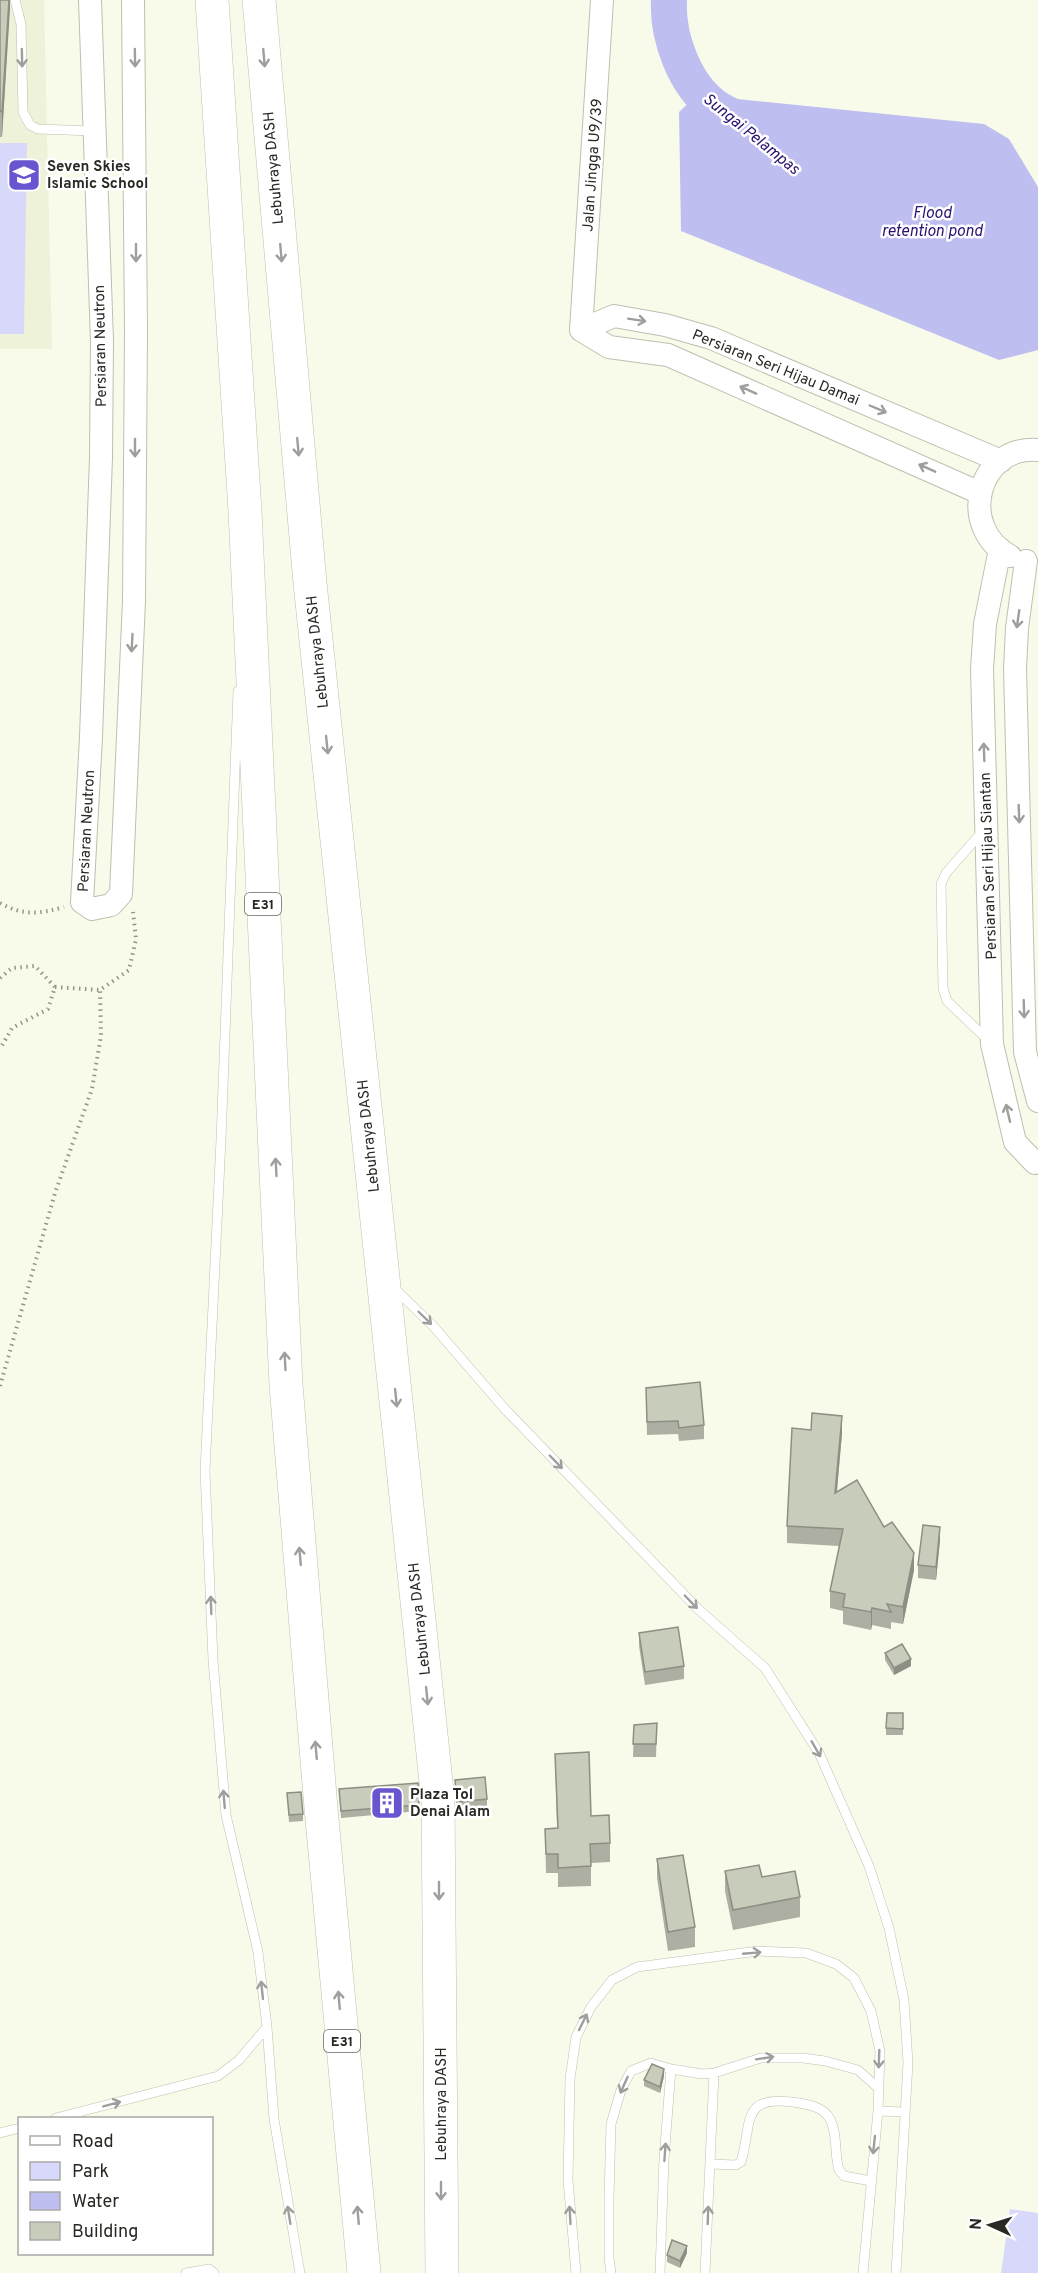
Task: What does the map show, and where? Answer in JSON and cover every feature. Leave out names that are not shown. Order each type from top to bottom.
[{"type":"highway","name":"E31","points":[[212,0],[245,511],[286,1385],[321,1808],[364,2273]]},
{"type":"highway","name":"Lebuhraya DASH","points":[[259,0],[310,583],[438,1801],[444,2270]]},
{"type":"street","name":"Persiaran Neutron","points":[[90,0],[102,341],[101,457],[91,736],[82,902],[92,909],[111,905],[121,894]]},
{"type":"street","points":[[121,894],[134,601],[136,332],[134,0]]},
{"type":"street","name":"Jalan Jingga U9/39","points":[[581,330],[602,0]]},
{"type":"street","name":"Persiaran Seri Hijau Damai","points":[[581,330],[614,316],[665,325],[711,338],[1001,461]]},
{"type":"street","name":"Persiaran Seri Hijau Damai","points":[[581,330],[609,347],[668,355],[980,493]]},
{"type":"street","points":[[1032,561],[1008,556],[1000,549],[983,529],[979,511],[980,493],[988,475],[1001,461],[1016,453],[1038,450]]},
{"type":"street","name":"Persiaran Seri Hijau Siantan","points":[[1000,549],[985,624],[982,669],[992,1044],[1015,1142],[1037,1158]]},
{"type":"street","name":"Persiaran Seri Hijau Siantan","points":[[1032,561],[1017,628],[1015,669],[1025,1052],[1038,1101]]},
{"type":"lane","points":[[15,0],[21,24],[23,112],[30,125],[38,129],[93,131]]},
{"type":"lane","points":[[240,629],[245,511]]},
{"type":"lane","points":[[238,677],[205,1471],[213,1660],[226,1815],[258,1952],[267,2027],[274,2119],[300,2273]]},
{"type":"lane","points":[[986,827],[946,873],[941,884],[943,988],[947,1000],[992,1044]]},
{"type":"lane","points":[[383,1277],[434,1327],[504,1408],[690,1601],[765,1668],[819,1753],[869,1866],[889,1928],[904,2000],[908,2063],[896,2273]]},
{"type":"lane","points":[[576,2273],[568,2180],[570,2079],[576,2037],[591,2007],[612,1980],[637,1967],[758,1952],[806,1953],[836,1964],[854,1978],[871,2011],[880,2051],[877,2086],[878,2111],[862,2273]]},
{"type":"lane","points":[[60,2117],[218,2076],[239,2060],[267,2027]]},
{"type":"lane","points":[[611,2273],[609,2217],[611,2124],[621,2090],[631,2071],[651,2064],[671,2070],[702,2074],[714,2073],[760,2058],[803,2058],[858,2070],[877,2086]]},
{"type":"lane","points":[[660,2273],[664,2159],[671,2070]]},
{"type":"lane","points":[[705,2273],[714,2073]]},
{"type":"lane","points":[[710,2164],[736,2165],[741,2162],[749,2120],[758,2106],[769,2101],[788,2101],[823,2110],[831,2120],[839,2170],[844,2176],[871,2181]]},
{"type":"lane","points":[[878,2111],[904,2112]]},
{"type":"lane","points":[[0,2133],[18,2128]]},
{"type":"lane","points":[[186,2273],[208,2269],[214,2273]]},
{"type":"path","points":[[0,978],[12,968],[35,966],[55,987],[100,990],[129,970],[136,939],[132,909],[121,894]]},
{"type":"path","points":[[0,903],[22,913],[46,912],[82,902]]},
{"type":"path","points":[[0,1049],[12,1028],[48,1009],[55,987]]},
{"type":"path","points":[[0,1386],[55,1193],[92,1089],[100,1036],[100,990]]},
{"type":"shaded area","name":"Seven Skies Islamic School","points":[[0,0],[44,0],[52,349],[0,349]]},
{"type":"green space","points":[[0,143],[27,143],[24,334],[0,334]]},
{"type":"green space","points":[[1010,2209],[1038,2213],[1038,2273],[1001,2273]]},
{"type":"water","name":"Flood retention pond","points":[[697,95],[984,124],[1009,139],[1038,187],[1038,350],[999,360],[681,231],[679,112]]},
{"type":"building","points":[[0,0],[9,0],[2,112],[0,111]]},
{"type":"building","points":[[700,1382],[704,1425],[679,1428],[678,1421],[647,1422],[646,1388]]},
{"type":"building","points":[[812,1413],[842,1416],[835,1493],[857,1480],[884,1527],[892,1522],[914,1553],[903,1607],[887,1604],[891,1612],[872,1608],[871,1612],[843,1607],[845,1594],[830,1591],[843,1529],[787,1526],[792,1428],[811,1430]]},
{"type":"building","points":[[923,1525],[940,1527],[936,1567],[918,1565]]},
{"type":"building","points":[[678,1627],[684,1666],[645,1672],[639,1633]]},
{"type":"building","points":[[902,1644],[911,1659],[894,1668],[885,1653]]},
{"type":"building","points":[[887,1713],[903,1713],[903,1729],[886,1728]]},
{"type":"building","points":[[657,1723],[656,1744],[633,1744],[634,1725]]},
{"type":"building","points":[[589,1752],[591,1816],[609,1815],[610,1843],[590,1844],[591,1866],[558,1868],[558,1854],[546,1854],[545,1829],[558,1828],[555,1754]]},
{"type":"building","points":[[485,1777],[487,1799],[457,1802],[455,1780]]},
{"type":"building","points":[[418,1783],[419,1805],[341,1811],[339,1789]]},
{"type":"building","points":[[301,1792],[303,1814],[289,1815],[287,1793]]},
{"type":"building","points":[[683,1855],[695,1927],[668,1932],[657,1859]]},
{"type":"building","points":[[759,1865],[762,1877],[795,1871],[800,1897],[733,1910],[725,1871]]},
{"type":"building","points":[[652,2064],[664,2069],[660,2087],[644,2080]]},
{"type":"building","points":[[672,2240],[687,2246],[680,2261],[667,2255]]},
{"type":"waterway","name":"Sungai Pelampas","points":[[669,0],[674,44],[686,72],[703,97],[742,123]]},
{"type":"place","name":"Seven Skies Islamic School","points":[[24,175]]},
{"type":"place","name":"Plaza Tol Denai Alam","points":[[387,1803]]}]
